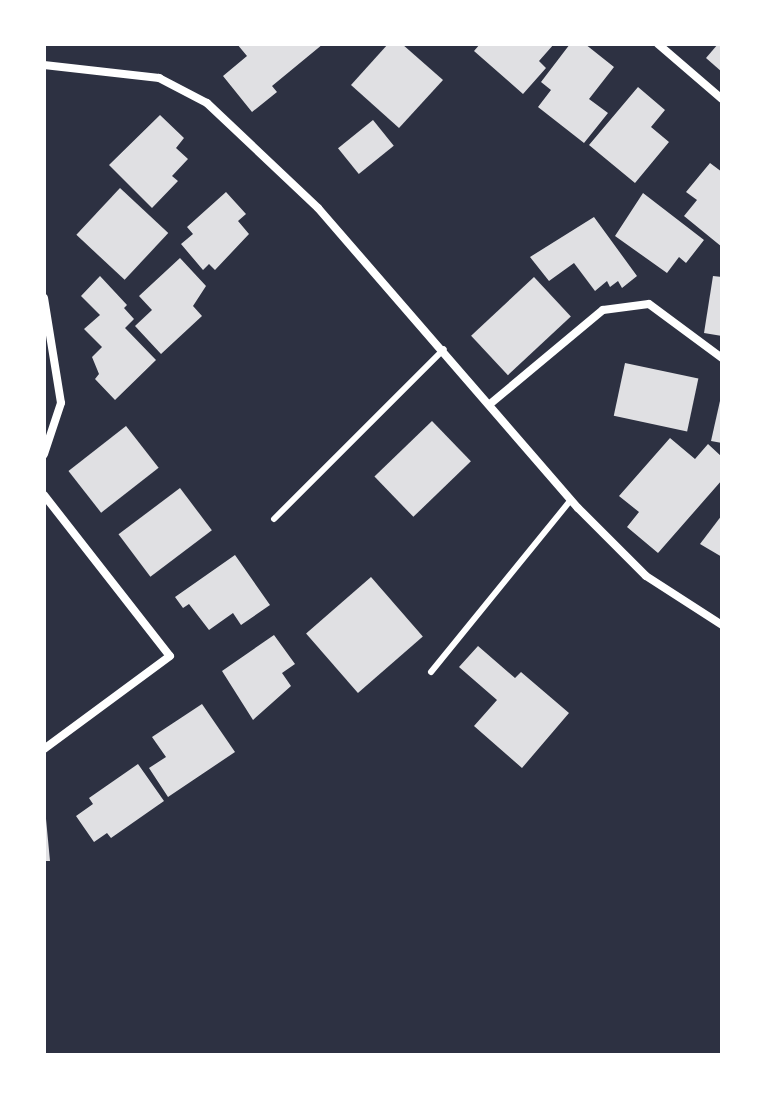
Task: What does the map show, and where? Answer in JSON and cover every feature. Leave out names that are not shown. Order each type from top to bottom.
[{"type":"street","points":[[658,44],[722,99]]},
{"type":"street","points":[[44,65],[159,78],[207,103],[318,208],[444,349],[571,500],[646,576],[722,625]]},
{"type":"street","points":[[44,298],[61,403],[44,454]]},
{"type":"street","points":[[490,404],[603,310],[649,304],[722,358]]},
{"type":"street","points":[[44,495],[170,656],[44,749]]},
{"type":"lane","points":[[274,519],[444,349]]},
{"type":"lane","points":[[431,672],[571,500]]},
{"type":"building","points":[[237,44],[323,44],[272,86],[277,92],[252,112],[223,76],[247,56]]},
{"type":"building","points":[[388,44],[402,44],[443,80],[399,128],[351,85]]},
{"type":"building","points":[[480,44],[554,44],[539,61],[546,68],[523,94],[474,51]]},
{"type":"building","points":[[570,44],[585,44],[614,67],[589,99],[608,113],[584,143],[538,107],[551,90],[541,82]]},
{"type":"building","points":[[718,44],[722,44],[722,72],[706,58]]},
{"type":"building","points":[[638,87],[665,110],[651,127],[669,142],[635,183],[589,145]]},
{"type":"building","points":[[160,115],[184,138],[176,148],[188,159],[172,176],[178,181],[152,208],[109,165]]},
{"type":"building","points":[[373,120],[394,146],[359,174],[338,148]]},
{"type":"building","points":[[710,163],[722,172],[722,247],[684,216],[697,200],[686,192]]},
{"type":"building","points":[[120,188],[168,233],[125,280],[76,235]]},
{"type":"building","points":[[226,192],[246,214],[238,221],[249,234],[215,270],[209,264],[203,270],[181,244],[193,234],[187,227]]},
{"type":"building","points":[[643,193],[704,240],[686,263],[679,257],[667,273],[615,236]]},
{"type":"building","points":[[594,217],[637,276],[622,288],[618,281],[610,287],[607,281],[595,291],[574,263],[549,281],[530,257]]},
{"type":"building","points":[[180,258],[206,286],[193,306],[202,316],[161,354],[135,326],[152,310],[139,296]]},
{"type":"building","points":[[100,276],[127,305],[124,308],[134,319],[125,328],[156,360],[115,400],[95,379],[99,374],[92,357],[102,347],[84,329],[100,315],[81,296]]},
{"type":"building","points":[[713,276],[722,277],[722,336],[704,333]]},
{"type":"building","points":[[534,277],[571,316],[508,375],[471,336]]},
{"type":"building","points":[[625,363],[698,379],[687,431],[614,416]]},
{"type":"building","points":[[722,392],[722,443],[711,441]]},
{"type":"building","points":[[432,421],[471,461],[413,517],[374,477]]},
{"type":"building","points":[[126,426],[159,468],[101,513],[68,471]]},
{"type":"building","points":[[670,438],[695,459],[708,444],[722,457],[722,480],[658,553],[627,527],[639,512],[619,496]]},
{"type":"building","points":[[180,488],[212,530],[150,577],[119,534]]},
{"type":"building","points":[[722,515],[722,557],[700,544]]},
{"type":"building","points":[[235,555],[270,605],[241,625],[233,613],[209,630],[189,604],[183,608],[175,597]]},
{"type":"building","points":[[371,577],[423,637],[358,693],[306,633]]},
{"type":"building","points":[[274,635],[295,664],[282,673],[291,686],[253,720],[222,671]]},
{"type":"building","points":[[478,646],[515,678],[521,672],[569,713],[522,768],[474,726],[497,700],[459,667]]},
{"type":"building","points":[[202,704],[235,752],[168,797],[149,768],[166,757],[152,737]]},
{"type":"building","points":[[138,764],[164,801],[111,838],[107,833],[94,842],[76,816],[93,804],[89,798]]},
{"type":"building","points":[[46,819],[50,861],[44,861]]}]
